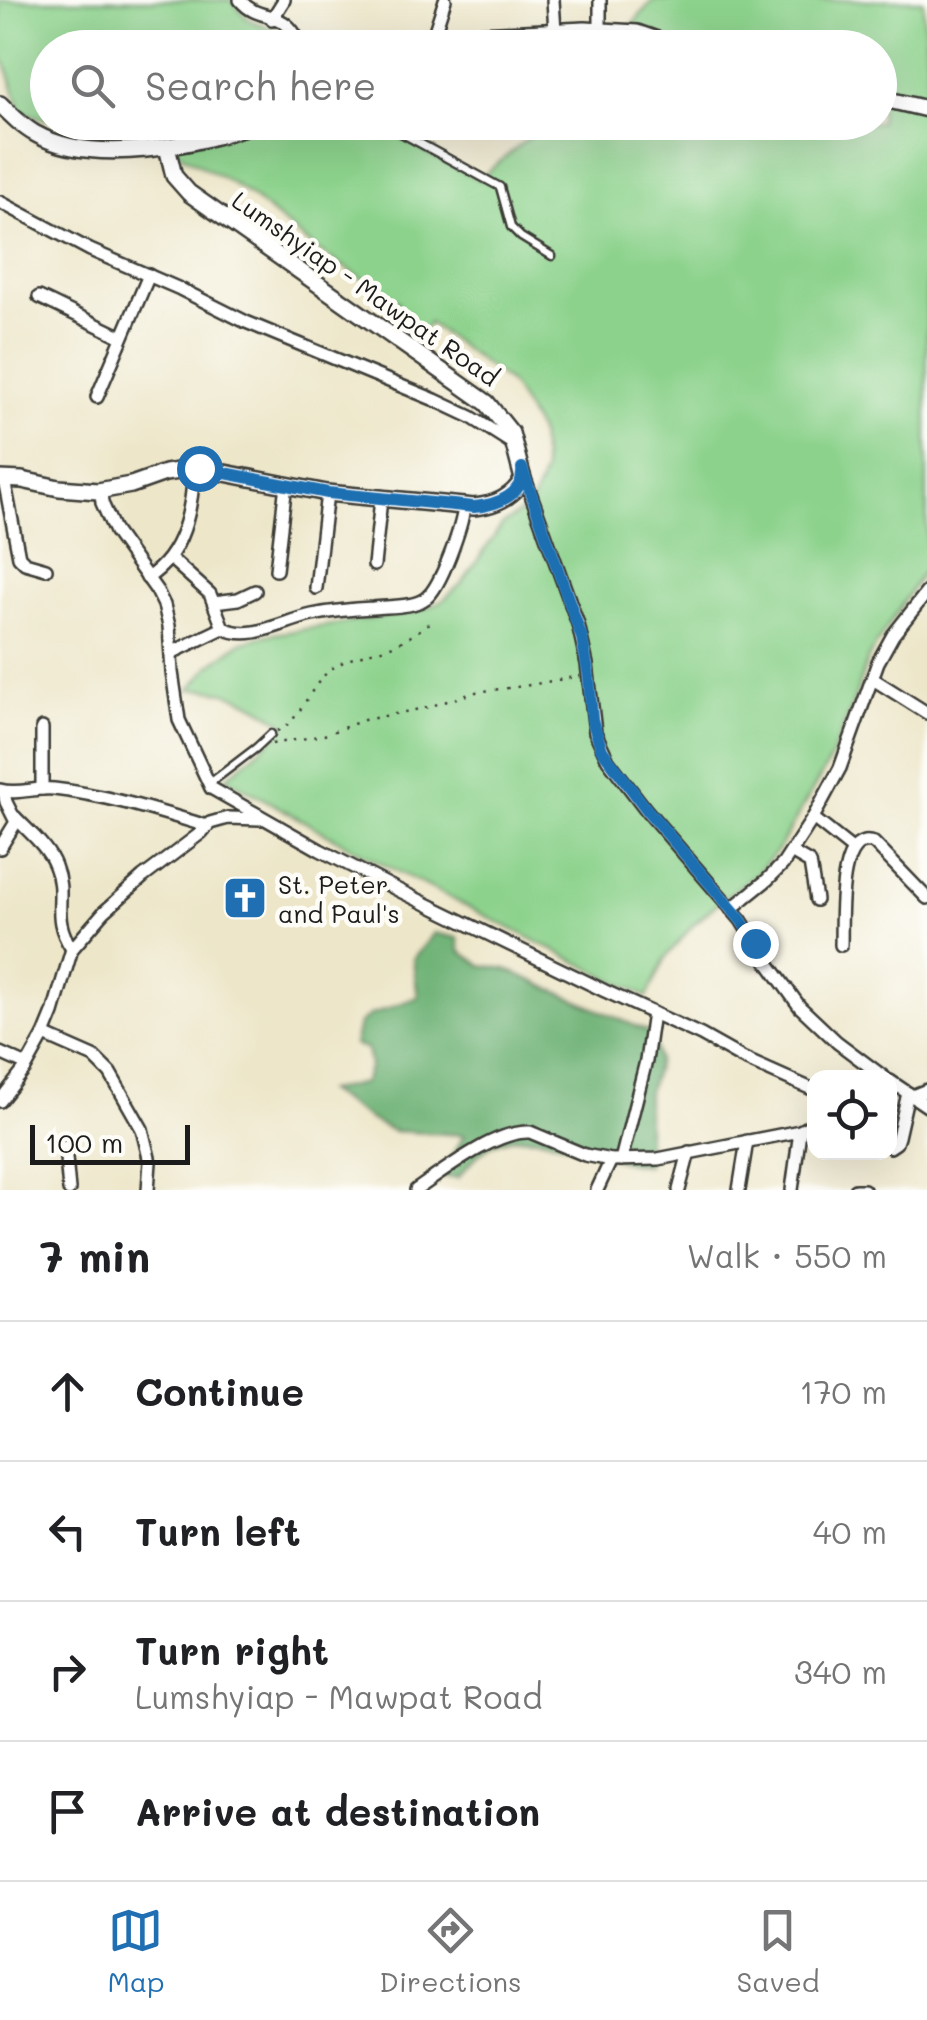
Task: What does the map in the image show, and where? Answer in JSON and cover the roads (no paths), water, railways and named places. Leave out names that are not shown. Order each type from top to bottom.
[{"type":"street","points":[[240,0],[248,10],[291,30]]},
{"type":"street","points":[[272,18],[284,0]]},
{"type":"street","points":[[435,30],[445,0]]},
{"type":"street","points":[[553,0],[554,30]]},
{"type":"street","points":[[600,0],[600,30]]},
{"type":"street","points":[[897,102],[927,109]]},
{"type":"street","points":[[0,104],[30,130]]},
{"type":"street","points":[[49,140],[85,149],[113,150],[167,148],[203,140]]},
{"type":"street","name":"Lumshyiap - Mawpat Road","points":[[167,148],[169,164],[181,186],[476,393],[507,425],[578,624],[595,732],[608,760],[732,910],[800,1006],[837,1042],[875,1070]]},
{"type":"street","points":[[0,202],[90,250],[246,322],[435,400],[515,445]]},
{"type":"street","points":[[97,397],[148,276]]},
{"type":"street","points":[[40,297],[122,337]]},
{"type":"street","points":[[46,569],[25,563],[19,557],[2,479],[101,491],[165,473],[209,469],[328,493],[487,506],[518,487],[523,478],[522,468]]},
{"type":"street","points":[[147,578],[170,558],[190,510],[194,469]]},
{"type":"street","points":[[276,570],[286,484]]},
{"type":"street","points":[[101,491],[102,503],[116,532],[164,606],[179,720],[209,784],[219,794],[400,890],[807,1087]]},
{"type":"street","points":[[316,588],[328,493]]},
{"type":"street","points":[[374,565],[381,499]]},
{"type":"street","points":[[170,558],[203,587],[214,602],[223,628],[248,633],[308,616],[423,600],[446,563],[462,524],[464,506]]},
{"type":"street","points":[[214,602],[238,599],[256,591]]},
{"type":"street","points":[[732,910],[767,880],[813,818],[840,768],[878,662],[893,634],[927,592]]},
{"type":"street","points":[[171,653],[223,628]]},
{"type":"street","points":[[873,678],[927,713]]},
{"type":"street","points":[[42,728],[42,789]]},
{"type":"street","points":[[72,949],[59,923],[57,869],[51,856],[16,818],[2,791],[42,789],[122,801],[208,824]]},
{"type":"street","points":[[208,824],[219,794]]},
{"type":"street","points":[[0,848],[16,818]]},
{"type":"street","points":[[0,1101],[28,1065],[44,1035],[72,949],[104,912],[208,824],[228,818],[265,820]]},
{"type":"street","points":[[813,818],[852,849]]},
{"type":"street","points":[[841,945],[845,866],[852,849],[862,841],[874,843],[927,898]]},
{"type":"street","points":[[791,852],[812,866],[816,900]]},
{"type":"street","points":[[597,1190],[616,1160],[646,1061],[654,1013]]},
{"type":"street","points":[[44,1035],[94,1057],[110,1073],[142,1129],[150,1162],[148,1190]]},
{"type":"street","points":[[0,1052],[28,1065]]},
{"type":"street","points":[[897,1140],[903,1093],[927,1090]]},
{"type":"street","name":"Lumshyiap - Mawpat Road","points":[[903,1093],[927,1106]]},
{"type":"street","points":[[424,1188],[497,1138],[520,1131],[585,1154],[616,1160],[658,1158],[807,1127]]},
{"type":"street","points":[[792,1190],[800,1131]]},
{"type":"street","points":[[740,1190],[747,1141]]},
{"type":"street","points":[[65,1148],[69,1190]]},
{"type":"street","points":[[679,1190],[689,1152]]},
{"type":"street","points":[[855,1190],[864,1190]]},
{"type":"lane","points":[[413,140],[500,188],[511,226],[552,256]]},
{"type":"lane","points":[[209,784],[271,734]]},
{"type":"place","name":"St. Peter and Paul's","points":[[245,898]]}]
